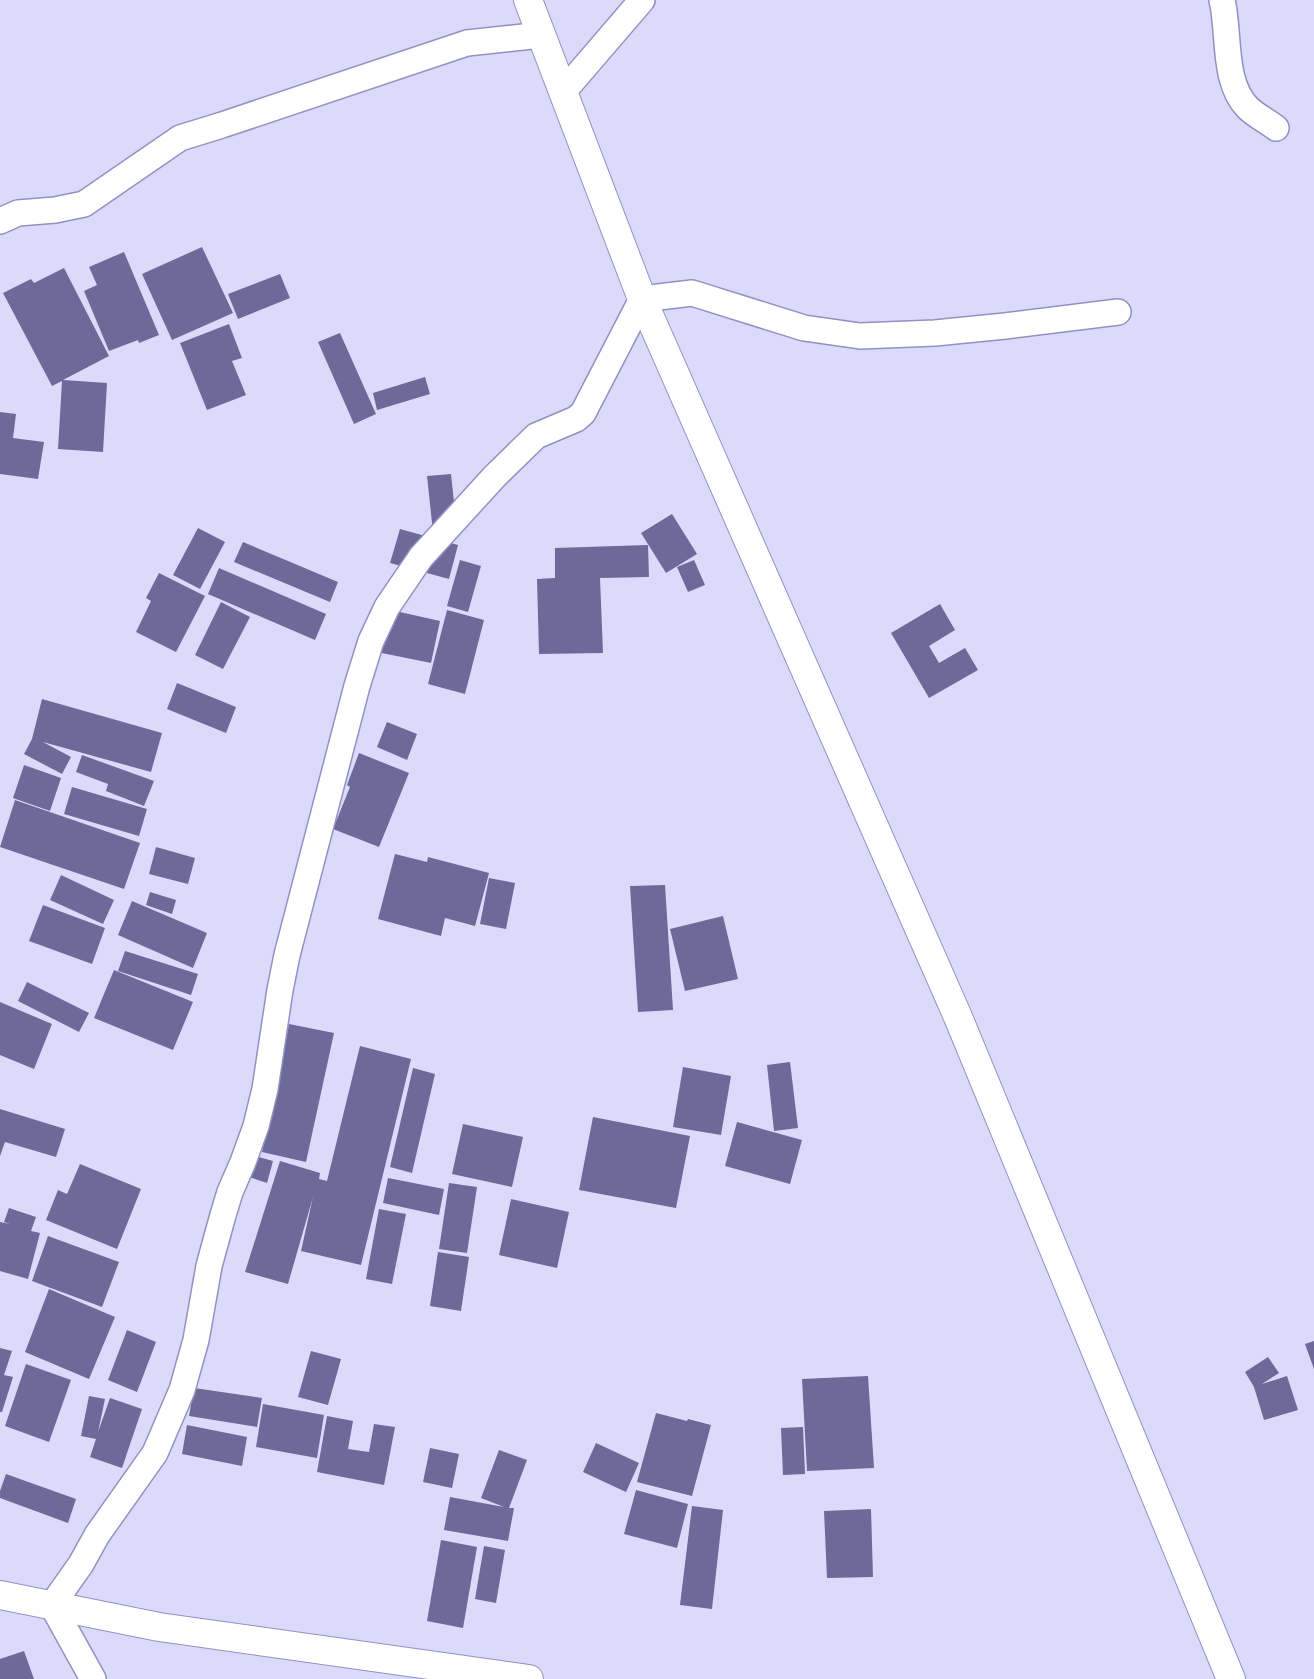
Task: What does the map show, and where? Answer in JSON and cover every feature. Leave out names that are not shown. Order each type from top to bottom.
[{"type":"main road","points":[[528,0],[642,299],[958,1017],[1231,1679]]},
{"type":"main road","points":[[0,1594],[160,1627],[529,1679]]},
{"type":"street","points":[[563,92],[642,0]]},
{"type":"street","points":[[1222,0],[1230,67],[1237,93],[1248,108],[1276,128]]},
{"type":"street","points":[[0,221],[18,213],[55,210],[84,204],[180,138],[467,43],[541,35]]},
{"type":"street","points":[[93,1679],[52,1606],[97,1535],[155,1452],[182,1390],[196,1340],[209,1266],[223,1214],[256,1126],[265,1090],[287,955],[357,686],[371,642],[387,607],[421,557],[495,476],[536,436],[576,419],[583,413],[642,299],[692,293],[804,328],[860,336],[935,333],[1118,312]]},
{"type":"building","points":[[202,247],[233,313],[172,340],[142,274]]},
{"type":"building","points":[[124,252],[159,335],[139,343],[138,340],[109,351],[84,291],[97,285],[89,267]]},
{"type":"building","points":[[64,268],[109,356],[63,380],[107,383],[103,452],[58,449],[62,381],[52,386],[3,293],[31,279],[34,283]]},
{"type":"building","points":[[280,274],[290,298],[238,319],[228,294]]},
{"type":"building","points":[[229,324],[242,358],[232,361],[246,395],[207,410],[180,343]]},
{"type":"building","points":[[340,333],[376,414],[354,424],[318,342]]},
{"type":"building","points":[[425,377],[430,394],[377,410],[373,393]]},
{"type":"building","points":[[0,412],[16,414],[13,438],[44,442],[38,479],[0,474]]},
{"type":"building","points":[[451,474],[457,530],[433,532],[427,476]]},
{"type":"building","points":[[672,514],[697,554],[666,573],[641,533]]},
{"type":"building","points":[[198,528],[225,542],[200,589],[173,575]]},
{"type":"building","points":[[400,529],[458,545],[449,579],[390,563]]},
{"type":"building","points":[[243,542],[338,582],[330,602],[234,562]]},
{"type":"building","points":[[648,545],[649,577],[600,578],[603,653],[539,654],[537,579],[555,578],[555,548]]},
{"type":"building","points":[[460,560],[481,566],[468,612],[447,606]]},
{"type":"building","points":[[694,560],[705,585],[688,592],[677,567]]},
{"type":"building","points":[[219,568],[326,614],[315,640],[208,594]]},
{"type":"building","points":[[159,573],[205,596],[176,652],[136,632],[151,601],[146,598]]},
{"type":"building","points":[[221,602],[250,617],[223,669],[195,655]]},
{"type":"building","points":[[940,604],[955,630],[929,646],[939,663],[965,648],[978,670],[929,698],[891,633]]},
{"type":"building","points":[[382,608],[440,621],[431,663],[372,651]]},
{"type":"building","points":[[447,610],[484,620],[465,694],[428,684]]},
{"type":"building","points":[[177,683],[236,707],[226,733],[167,709]]},
{"type":"building","points":[[42,699],[162,733],[151,772],[43,742],[71,757],[62,774],[24,754],[32,739]]},
{"type":"building","points":[[387,722],[417,734],[407,760],[377,747]]},
{"type":"building","points":[[359,753],[409,773],[379,847],[333,829],[350,787],[347,785]]},
{"type":"building","points":[[82,755],[154,781],[144,806],[106,791],[108,784],[76,772]]},
{"type":"building","points":[[24,765],[61,778],[50,811],[13,798]]},
{"type":"building","points":[[72,787],[147,809],[139,836],[64,814]]},
{"type":"building","points":[[15,800],[140,843],[124,889],[0,847]]},
{"type":"building","points":[[156,847],[195,858],[188,884],[149,874]]},
{"type":"building","points":[[395,854],[427,862],[428,857],[489,873],[475,926],[445,918],[441,936],[378,919]]},
{"type":"building","points":[[61,875],[114,900],[103,924],[50,900]]},
{"type":"building","points":[[489,878],[515,883],[506,929],[480,924]]},
{"type":"building","points":[[665,885],[673,1010],[638,1012],[630,886]]},
{"type":"building","points":[[150,892],[176,900],[172,914],[146,905]]},
{"type":"building","points":[[132,901],[207,933],[193,968],[118,935]]},
{"type":"building","points":[[43,905],[105,928],[92,964],[29,941]]},
{"type":"building","points":[[723,916],[738,979],[685,991],[670,929]]},
{"type":"building","points":[[125,951],[198,974],[191,995],[118,971]]},
{"type":"building","points":[[114,970],[193,1002],[173,1050],[94,1018]]},
{"type":"building","points":[[27,982],[89,1013],[79,1032],[18,1001]]},
{"type":"building","points":[[0,1002],[52,1024],[34,1069],[0,1055]]},
{"type":"building","points":[[289,1024],[334,1033],[306,1162],[262,1152]]},
{"type":"building","points":[[360,1046],[411,1059],[361,1265],[301,1251],[313,1197],[288,1284],[245,1272],[280,1161],[320,1173],[319,1179],[327,1181]]},
{"type":"building","points":[[790,1062],[798,1128],[774,1131],[767,1065]]},
{"type":"building","points":[[683,1067],[731,1076],[721,1135],[673,1127]]},
{"type":"building","points":[[413,1068],[435,1074],[412,1173],[390,1167]]},
{"type":"building","points":[[0,1109],[65,1129],[56,1157],[5,1142],[0,1156]]},
{"type":"building","points":[[593,1117],[690,1136],[676,1208],[579,1190]]},
{"type":"building","points":[[737,1122],[802,1140],[790,1184],[725,1166]]},
{"type":"building","points":[[463,1124],[523,1137],[512,1187],[452,1174]]},
{"type":"building","points":[[255,1156],[273,1161],[267,1183],[249,1177]]},
{"type":"building","points":[[80,1164],[141,1189],[117,1249],[46,1220],[58,1190],[67,1194]]},
{"type":"building","points":[[388,1178],[444,1189],[439,1215],[383,1203]]},
{"type":"building","points":[[449,1183],[477,1187],[467,1253],[439,1249]]},
{"type":"building","points":[[511,1199],[569,1212],[557,1268],[499,1255]]},
{"type":"building","points":[[9,1208],[36,1217],[31,1231],[40,1233],[28,1279],[0,1271],[0,1222],[10,1224],[4,1222]]},
{"type":"building","points":[[379,1209],[406,1214],[392,1284],[366,1279]]},
{"type":"building","points":[[48,1236],[119,1262],[102,1307],[32,1281]]},
{"type":"building","points":[[438,1252],[469,1257],[461,1311],[430,1306]]},
{"type":"building","points":[[49,1289],[115,1317],[89,1379],[25,1352]]},
{"type":"building","points":[[127,1330],[156,1342],[137,1392],[108,1380]]},
{"type":"building","points":[[1314,1341],[1314,1369],[1305,1344]]},
{"type":"building","points":[[0,1348],[12,1351],[4,1375],[13,1377],[2,1412],[0,1412]]},
{"type":"building","points":[[311,1351],[341,1359],[328,1405],[298,1397]]},
{"type":"building","points":[[1268,1357],[1279,1373],[1262,1384],[1287,1376],[1298,1410],[1264,1420],[1254,1387],[1245,1372]]},
{"type":"building","points":[[26,1364],[71,1380],[49,1442],[5,1426]]},
{"type":"building","points":[[868,1376],[874,1468],[807,1471],[802,1379]]},
{"type":"building","points":[[194,1388],[262,1398],[257,1427],[189,1416]]},
{"type":"building","points":[[89,1396],[105,1399],[98,1432],[110,1398],[142,1409],[122,1468],[90,1457],[96,1439],[81,1436]]},
{"type":"building","points":[[263,1404],[324,1415],[317,1458],[256,1447]]},
{"type":"building","points":[[656,1413],[711,1425],[692,1496],[637,1482]]},
{"type":"building","points":[[327,1416],[353,1421],[348,1449],[369,1452],[374,1424],[395,1427],[384,1485],[317,1472]]},
{"type":"building","points":[[187,1425],[247,1437],[242,1466],[182,1454]]},
{"type":"building","points":[[803,1427],[805,1474],[783,1475],[781,1428]]},
{"type":"building","points":[[596,1443],[639,1463],[626,1492],[583,1472]]},
{"type":"building","points":[[430,1448],[459,1454],[452,1488],[423,1482]]},
{"type":"building","points":[[499,1450],[527,1460],[509,1508],[514,1508],[508,1541],[444,1530],[450,1497],[504,1507],[481,1498]]},
{"type":"building","points":[[6,1474],[76,1499],[68,1523],[0,1498],[0,1491]]},
{"type":"building","points":[[636,1490],[688,1504],[677,1548],[624,1534]]},
{"type":"building","points":[[692,1506],[723,1510],[712,1609],[680,1605]]},
{"type":"building","points":[[871,1509],[873,1577],[827,1578],[824,1511]]},
{"type":"building","points":[[441,1540],[477,1547],[463,1628],[427,1621]]},
{"type":"building","points":[[484,1546],[505,1550],[496,1603],[475,1599]]},
{"type":"building","points":[[24,1651],[34,1679],[0,1679],[0,1659]]}]
